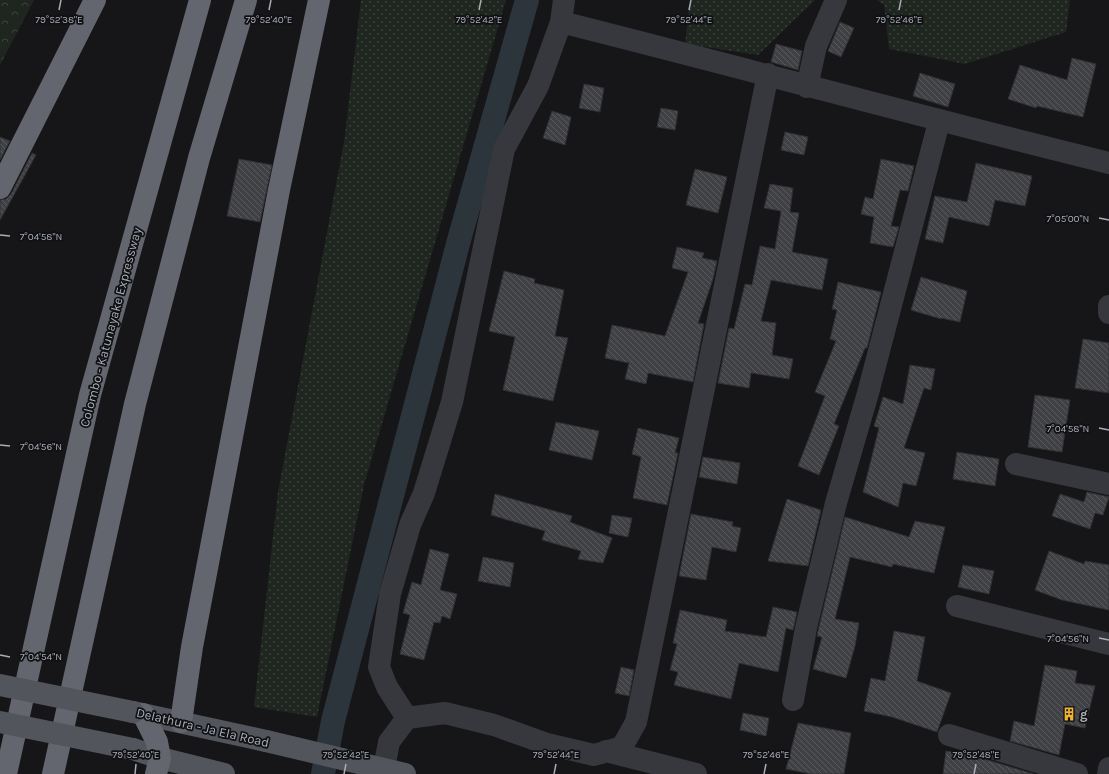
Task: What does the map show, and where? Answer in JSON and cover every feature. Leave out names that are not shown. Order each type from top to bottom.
[{"type":"highway","points":[[0,188],[95,0]]},
{"type":"highway","name":"Colombo - Katunayake Expressway","points":[[6,774],[90,395],[200,0]]},
{"type":"highway","points":[[53,774],[135,404],[199,158],[246,0]]},
{"type":"highway","points":[[181,722],[195,631],[279,190],[318,0]]},
{"type":"highway","points":[[138,713],[157,742],[158,766]]},
{"type":"main road","name":"Delathura - Ja Ela Road","points":[[0,685],[181,722],[405,774]]},
{"type":"main road","points":[[0,722],[133,749],[158,766],[224,774]]},
{"type":"street","points":[[407,718],[387,687],[379,667],[390,594],[410,525],[424,493],[452,402],[504,149],[538,86],[561,22],[564,0]]},
{"type":"street","points":[[808,87],[816,46],[836,0]]},
{"type":"street","points":[[561,22],[768,74],[808,87],[939,122],[1109,163]]},
{"type":"street","points":[[383,774],[389,742],[407,718],[445,713],[494,725],[554,746],[594,755],[622,746],[636,722],[768,74]]},
{"type":"street","points":[[793,700],[806,628],[836,503],[868,393],[939,122]]},
{"type":"street","points":[[1109,306],[1109,313]]},
{"type":"street","points":[[1016,464],[1109,484]]},
{"type":"street","points":[[957,606],[1109,644]]},
{"type":"street","points":[[949,735],[1077,774]]},
{"type":"street","points":[[606,751],[696,774]]},
{"type":"street","points":[[1108,774],[1109,768]]},
{"type":"green space","points":[[0,0],[34,0],[0,65]]},
{"type":"green space","points":[[361,0],[506,0],[364,485],[317,717],[254,707],[278,492],[344,142]]},
{"type":"green space","points":[[690,0],[815,0],[758,55],[685,44]]},
{"type":"green space","points":[[877,0],[1070,0],[1066,32],[965,64],[889,49],[884,5]]},
{"type":"building","points":[[840,22],[854,28],[841,57],[828,51]]},
{"type":"building","points":[[776,44],[802,51],[798,70],[771,62]]},
{"type":"building","points":[[1072,58],[1096,64],[1083,117],[1037,106],[1036,108],[1008,99],[1020,65],[1067,80]]},
{"type":"building","points":[[920,73],[955,84],[948,107],[913,96]]},
{"type":"building","points":[[584,84],[604,88],[600,112],[579,108]]},
{"type":"building","points":[[661,108],[678,111],[675,130],[657,127]]},
{"type":"building","points":[[552,111],[571,117],[565,145],[543,138]]},
{"type":"building","points":[[785,132],[808,137],[804,155],[781,150]]},
{"type":"building","points":[[0,137],[10,141],[0,160]]},
{"type":"building","points":[[32,153],[36,155],[0,220],[0,200],[6,199],[11,194]]},
{"type":"building","points":[[239,159],[272,165],[260,222],[227,216]]},
{"type":"building","points":[[881,159],[914,166],[908,191],[900,190],[891,226],[899,227],[893,247],[870,243],[874,217],[861,214],[865,197],[873,199]]},
{"type":"building","points":[[976,163],[1032,176],[1025,206],[995,200],[989,226],[949,217],[943,243],[925,239],[935,196],[967,202]]},
{"type":"building","points":[[695,169],[727,177],[718,213],[686,205]]},
{"type":"building","points":[[770,184],[793,188],[790,212],[799,213],[792,252],[828,259],[822,290],[771,280],[761,321],[776,323],[772,355],[793,359],[789,379],[751,373],[749,388],[718,383],[729,328],[734,329],[745,284],[752,285],[760,246],[775,249],[781,211],[764,208]]},
{"type":"building","points":[[677,247],[704,253],[702,258],[717,261],[713,279],[698,323],[704,324],[693,382],[648,373],[646,384],[625,379],[629,363],[605,358],[612,325],[665,336],[688,272],[672,268]]},
{"type":"building","points":[[504,271],[535,279],[534,283],[564,290],[555,336],[568,338],[553,401],[503,390],[515,337],[489,331]]},
{"type":"building","points":[[921,277],[967,291],[960,322],[941,319],[911,310]]},
{"type":"building","points":[[838,282],[881,292],[867,348],[865,348],[834,424],[839,426],[819,475],[798,466],[825,396],[815,392],[836,341],[830,339],[837,310],[832,309]]},
{"type":"building","points":[[1083,339],[1109,343],[1109,393],[1075,388]]},
{"type":"building","points":[[910,365],[935,369],[931,390],[924,388],[904,448],[925,453],[916,486],[903,483],[898,507],[863,492],[879,428],[874,426],[883,397],[903,404]]},
{"type":"building","points":[[1035,395],[1070,400],[1062,452],[1028,447]]},
{"type":"building","points":[[556,422],[599,431],[592,460],[549,450]]},
{"type":"building","points":[[638,428],[679,438],[675,453],[678,453],[667,505],[633,498],[641,457],[632,454]]},
{"type":"building","points":[[957,452],[999,459],[995,486],[953,479]]},
{"type":"building","points":[[703,457],[740,463],[737,484],[699,477]]},
{"type":"building","points":[[1087,492],[1109,497],[1103,515],[1095,513],[1090,529],[1052,516],[1060,494],[1084,502]]},
{"type":"building","points":[[495,494],[572,516],[570,522],[612,538],[603,563],[578,559],[581,551],[542,540],[545,531],[491,515]]},
{"type":"building","points":[[787,499],[821,510],[808,566],[768,561]]},
{"type":"building","points":[[691,514],[733,522],[732,526],[741,528],[736,552],[712,547],[706,580],[679,576]]},
{"type":"building","points":[[612,515],[632,518],[628,537],[609,533]]},
{"type":"building","points":[[845,517],[909,537],[915,521],[945,527],[934,573],[893,564],[892,567],[850,557],[835,619],[859,623],[855,646],[846,678],[813,669],[822,637],[817,636],[818,631]]},
{"type":"building","points":[[430,549],[449,554],[440,590],[457,594],[450,619],[442,616],[440,623],[434,622],[424,660],[400,654],[410,615],[403,613],[412,582],[421,585]]},
{"type":"building","points":[[1049,551],[1084,564],[1085,561],[1109,565],[1109,610],[1062,600],[1035,590]]},
{"type":"building","points":[[483,557],[514,563],[510,587],[478,581]]},
{"type":"building","points":[[963,565],[994,571],[989,594],[958,587]]},
{"type":"building","points":[[773,607],[797,612],[793,630],[786,628],[778,672],[739,663],[731,699],[674,685],[678,672],[670,670],[677,644],[673,643],[680,610],[727,620],[725,631],[766,637]]},
{"type":"building","points":[[894,631],[925,637],[917,681],[951,693],[937,732],[892,717],[864,711],[871,678],[885,681]]},
{"type":"building","points":[[1045,665],[1077,671],[1075,683],[1095,686],[1085,728],[1065,724],[1059,755],[1010,741],[1014,721],[1034,726]]},
{"type":"building","points":[[621,667],[634,670],[629,696],[615,693]]},
{"type":"building","points":[[743,713],[769,718],[766,736],[740,730]]},
{"type":"building","points":[[798,723],[851,733],[844,774],[811,774],[786,769]]},
{"type":"building","points":[[946,751],[968,754],[1034,774],[943,774]]},
{"type":"waterway","points":[[323,774],[333,721],[459,240],[527,0]]},
{"type":"place","name":"g","points":[[1069,714]]}]
